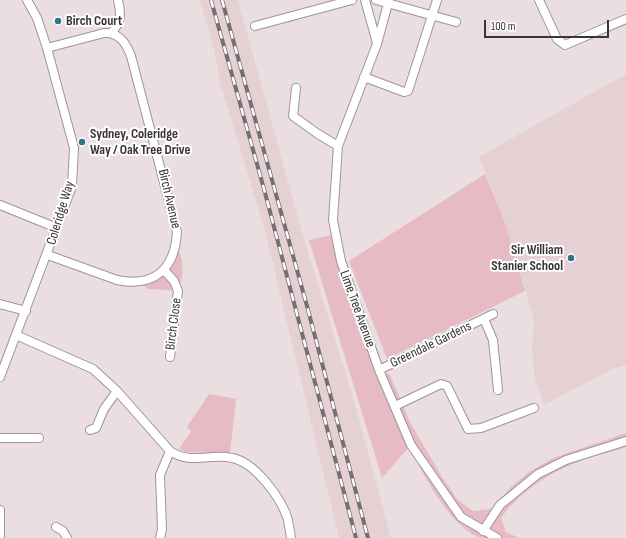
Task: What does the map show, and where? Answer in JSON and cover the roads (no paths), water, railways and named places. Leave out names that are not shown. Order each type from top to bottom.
[{"type":"street","name":"Coleridge Way","points":[[0,377],[48,254],[72,186],[74,148],[47,48],[37,18],[27,0]]},
{"type":"street","points":[[47,48],[111,32],[117,27],[120,19],[121,11],[118,0]]},
{"type":"street","points":[[255,26],[352,0]]},
{"type":"street","points":[[366,0],[377,44]]},
{"type":"street","points":[[376,0],[389,2],[456,22]]},
{"type":"street","points":[[364,77],[404,92],[408,91],[434,16],[438,0]]},
{"type":"street","points":[[539,0],[557,39],[565,45],[626,19]]},
{"type":"street","name":"Lime Tree Avenue","points":[[389,2],[377,44],[338,146],[333,220],[341,261],[379,370],[411,445],[461,517],[497,538]]},
{"type":"street","name":"Birch Avenue","points":[[111,32],[124,41],[131,56],[176,221],[176,245],[174,253],[164,270]]},
{"type":"street","points":[[296,88],[293,116],[338,146]]},
{"type":"street","points":[[0,205],[57,228]]},
{"type":"street","points":[[48,254],[117,280],[129,283],[146,279],[164,270]]},
{"type":"street","name":"Birch Close","points":[[164,270],[174,281],[178,291],[170,357]]},
{"type":"street","points":[[0,304],[26,311]]},
{"type":"street","name":"Greendale Gardens","points":[[379,370],[493,314]]},
{"type":"street","name":"Greendale Gardens","points":[[484,319],[493,340],[498,390]]},
{"type":"street","points":[[16,335],[93,369],[117,391],[170,451],[178,457],[187,459],[232,458],[249,466],[274,491],[288,519],[291,538]]},
{"type":"street","points":[[395,406],[441,384],[447,386],[468,430],[481,428],[534,408]]},
{"type":"street","points":[[90,430],[96,428],[104,409],[117,391]]},
{"type":"street","points":[[0,438],[39,438]]},
{"type":"street","points":[[483,531],[500,505],[538,474],[566,460],[626,441]]},
{"type":"street","points":[[160,538],[162,529],[160,475],[170,451]]},
{"type":"street","points":[[0,510],[0,536]]},
{"type":"street","points":[[56,527],[63,530],[68,538]]},
{"type":"railway","points":[[211,0],[264,189],[356,538]]},
{"type":"railway","points":[[222,0],[307,306],[368,538]]},
{"type":"place","name":"Birch Court","points":[[58,21]]},
{"type":"place","name":"Sydney, Coleridge Way / Oak Tree Drive","points":[[82,142]]},
{"type":"place","name":"Sir William Stanier School","points":[[571,258]]}]
